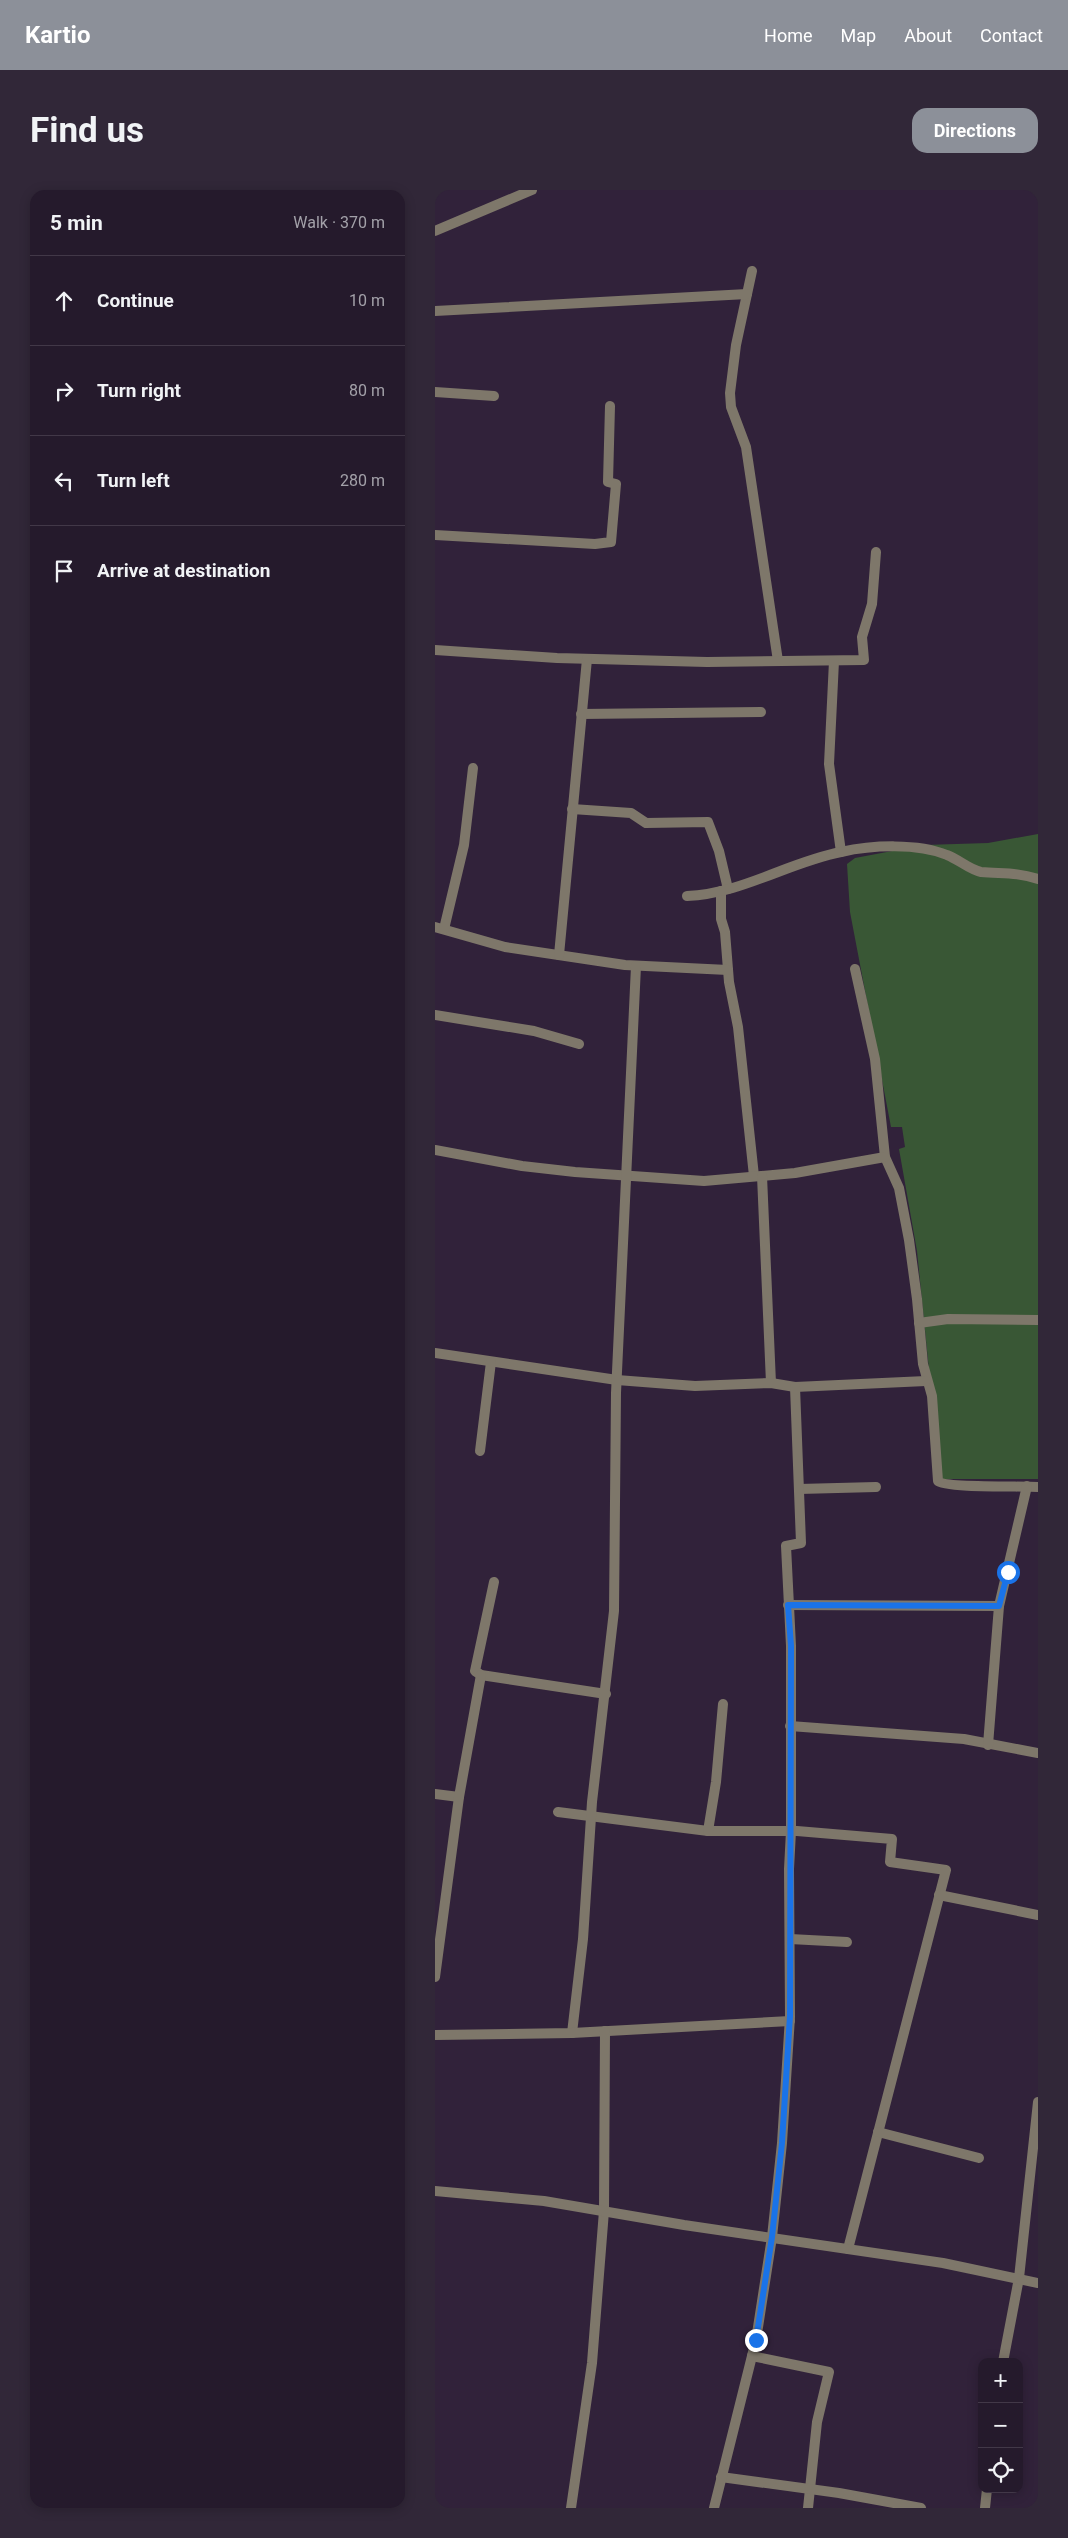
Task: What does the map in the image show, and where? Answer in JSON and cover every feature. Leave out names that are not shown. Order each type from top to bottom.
[{"type":"street","points":[[435,231],[532,190]]},
{"type":"street","points":[[752,271],[736,345],[730,393],[731,407],[746,448],[778,661]]},
{"type":"street","points":[[435,311],[747,294]]},
{"type":"street","points":[[435,392],[494,396]]},
{"type":"street","points":[[435,535],[595,544],[611,542],[616,484],[608,482],[610,406]]},
{"type":"street","points":[[435,650],[587,659],[707,662],[864,660],[862,637],[872,604],[876,552]]},
{"type":"street","points":[[559,954],[587,659]]},
{"type":"street","points":[[834,661],[829,764],[841,852]]},
{"type":"street","points":[[581,714],[761,712]]},
{"type":"street","points":[[473,768],[464,845],[440,928],[505,947],[636,966],[728,970]]},
{"type":"street","points":[[572,809],[631,813],[647,823],[708,822],[719,851],[725,890],[721,919],[725,932],[728,970],[758,1176],[771,1383]]},
{"type":"street","points":[[687,896],[725,890],[841,852],[903,847],[946,854],[979,872],[1011,872],[1038,878]]},
{"type":"street","points":[[572,2033],[583,1940],[592,1816],[614,1611],[617,1380],[636,966]]},
{"type":"street","points":[[855,969],[875,1059],[885,1157],[899,1188],[909,1240],[926,1381],[932,1396],[939,1483],[1038,1486]]},
{"type":"street","points":[[435,1015],[534,1031],[579,1044]]},
{"type":"street","points":[[435,1150],[522,1166],[704,1181],[795,1173],[885,1157]]},
{"type":"street","points":[[919,1323],[947,1319],[1038,1320]]},
{"type":"street","points":[[435,1353],[617,1380],[695,1386],[771,1383],[795,1387],[926,1381]]},
{"type":"street","points":[[480,1451],[491,1362]]},
{"type":"street","points":[[714,2508],[752,2356],[772,2237],[782,2143],[790,2021],[791,1646],[786,1546],[801,1543],[795,1387]]},
{"type":"street","points":[[988,1745],[999,1606],[1027,1486]]},
{"type":"street","points":[[799,1489],[876,1487]]},
{"type":"street","points":[[494,1582],[475,1671],[481,1675],[605,1694]]},
{"type":"street","points":[[788,1605],[999,1606]]},
{"type":"street","points":[[435,1977],[459,1797],[481,1675]]},
{"type":"street","points":[[708,1831],[716,1782],[723,1704]]},
{"type":"street","points":[[790,1726],[964,1740],[1038,1753]]},
{"type":"street","points":[[435,1794],[459,1797]]},
{"type":"street","points":[[558,1812],[708,1831],[791,1831],[892,1839],[890,1862],[946,1870],[848,2249]]},
{"type":"street","points":[[939,1895],[1038,1915]]},
{"type":"street","points":[[790,1939],[847,1942]]},
{"type":"street","points":[[435,2035],[572,2033],[790,2021]]},
{"type":"street","points":[[571,2508],[592,2363],[604,2211],[605,2031]]},
{"type":"street","points":[[1004,2358],[1019,2278],[1038,2102]]},
{"type":"street","points":[[878,2132],[979,2158]]},
{"type":"street","points":[[435,2191],[544,2201],[943,2263],[1038,2282]]},
{"type":"street","points":[[752,2356],[829,2372],[817,2422],[808,2508]]},
{"type":"street","points":[[721,2477],[810,2489],[921,2508]]},
{"type":"street","points":[[985,2508],[987,2493]]},
{"type":"green space","points":[[1038,834],[1038,1479],[940,1479],[917,1251],[899,1149],[905,1147],[902,1127],[891,1127],[850,912],[847,864],[855,858],[924,845],[988,843]]},
{"type":"route","points":[[756,2340],[772,2237],[782,2143],[790,2016],[791,1646],[788,1605],[999,1606],[1008,1572]]}]
